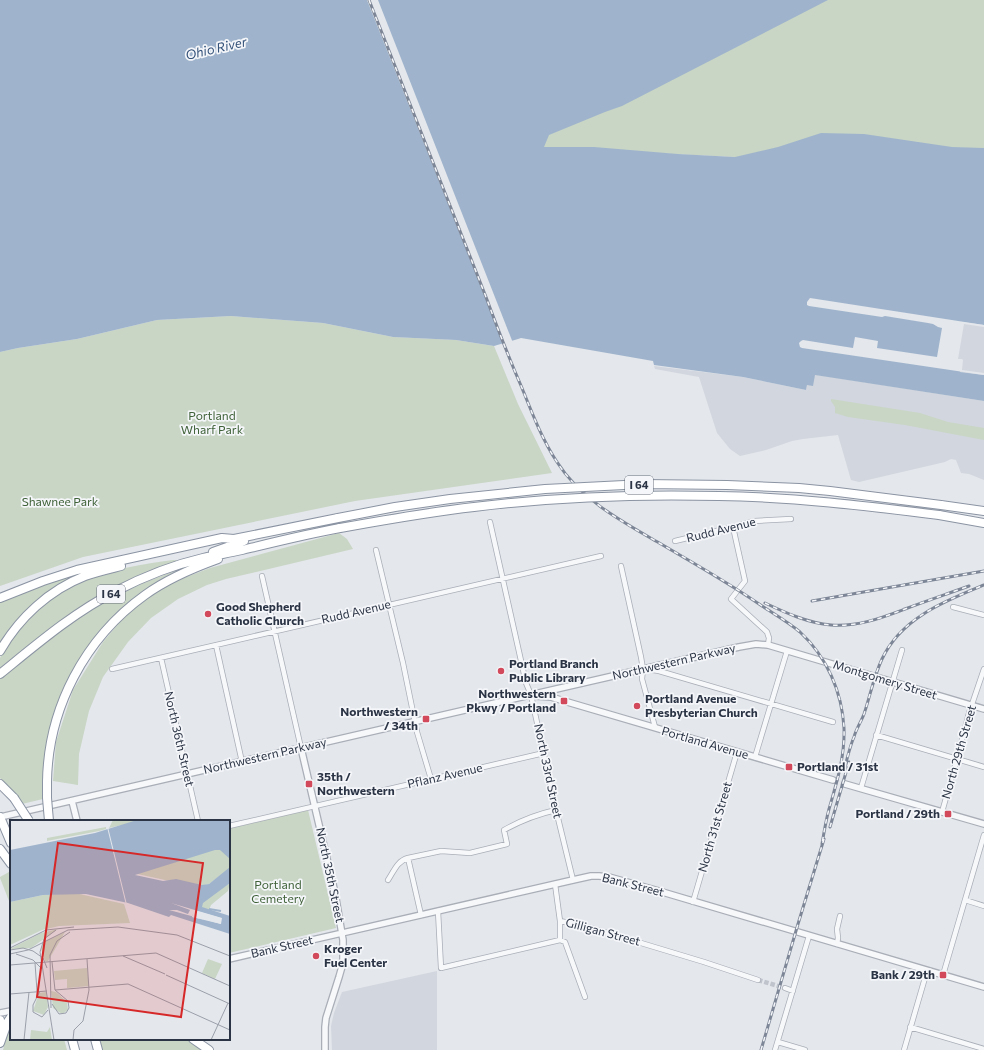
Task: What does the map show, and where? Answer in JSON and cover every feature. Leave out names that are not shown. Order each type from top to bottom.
[{"type":"highway","name":"I 64","points":[[0,598],[43,581],[77,570],[222,538],[234,539],[418,504],[545,489],[644,484],[728,484],[830,491],[984,511]]},
{"type":"highway","name":"I 64","points":[[0,674],[58,626],[115,591],[148,576],[205,557],[240,551],[340,528],[391,519],[481,506],[562,499],[635,496],[719,496],[850,504],[939,515],[984,523]]},
{"type":"highway","points":[[0,671],[41,637],[67,618],[112,590],[146,574],[275,530]]},
{"type":"highway","points":[[0,651],[12,633],[30,612],[50,595],[74,581],[107,570],[223,544],[234,539]]},
{"type":"highway","points":[[49,820],[47,782],[49,750],[55,724],[60,706],[67,690],[75,674],[90,651],[101,636],[118,618],[145,595],[187,571],[240,551]]},
{"type":"highway","points":[[0,784],[14,798],[28,820]]},
{"type":"highway","points":[[0,817],[10,841]]},
{"type":"highway","points":[[0,849],[10,863]]},
{"type":"highway","points":[[0,1041],[10,1018]]},
{"type":"highway","points":[[0,1020],[0,1041]]},
{"type":"highway","points":[[72,1040],[75,1050]]},
{"type":"highway","points":[[194,1040],[209,1050]]},
{"type":"street","name":"Rudd Avenue","points":[[675,541],[754,521],[791,519]]},
{"type":"street","name":"North 33rd Street","points":[[490,522],[526,683],[531,695],[573,880]]},
{"type":"street","points":[[733,527],[745,581],[731,599],[767,632],[769,638],[768,645]]},
{"type":"street","points":[[376,550],[415,722],[430,779]]},
{"type":"street","name":"Rudd Avenue","points":[[112,669],[601,556]]},
{"type":"street","points":[[622,566],[643,669],[642,679],[655,728]]},
{"type":"street","points":[[262,576],[301,748]]},
{"type":"street","points":[[953,607],[984,615]]},
{"type":"street","name":"Northwestern Parkway","points":[[0,817],[739,647],[756,644],[768,645],[787,651]]},
{"type":"street","points":[[216,645],[242,762]]},
{"type":"street","points":[[860,788],[902,650]]},
{"type":"street","points":[[755,757],[770,703],[787,651]]},
{"type":"street","name":"Montgomery Street","points":[[787,651],[984,709]]},
{"type":"street","name":"North 36th Street","points":[[161,658],[198,820]]},
{"type":"street","points":[[643,669],[659,671],[833,722]]},
{"type":"street","name":"North 29th Street","points":[[942,812],[984,669]]},
{"type":"street","name":"Portland Avenue","points":[[531,695],[551,698],[833,780]]},
{"type":"street","points":[[876,735],[984,767]]},
{"type":"street","name":"North 35th Street","points":[[301,748],[335,892],[342,933],[343,946],[340,977],[326,1018],[326,1050]]},
{"type":"street","name":"North 31st Street","points":[[693,902],[737,752]]},
{"type":"street","name":"Pflanz Avenue","points":[[230,826],[544,753]]},
{"type":"street","points":[[845,784],[984,824]]},
{"type":"street","points":[[72,801],[77,820]]},
{"type":"street","points":[[388,880],[402,860],[441,851],[470,853],[506,844],[504,830],[542,813],[556,810]]},
{"type":"street","points":[[943,975],[984,835]]},
{"type":"street","points":[[408,858],[421,915]]},
{"type":"street","name":"Bank Street","points":[[230,959],[555,884],[591,876],[599,876],[984,987]]},
{"type":"street","points":[[555,884],[560,921]]},
{"type":"street","points":[[965,900],[984,906]]},
{"type":"street","name":"Gilligan Street","points":[[438,911],[441,968],[560,940],[560,921],[588,927],[758,980]]},
{"type":"street","points":[[838,944],[837,929],[840,916]]},
{"type":"street","points":[[775,1050],[809,936]]},
{"type":"street","points":[[560,940],[566,942],[585,997]]},
{"type":"street","points":[[904,1050],[927,970]]},
{"type":"street","points":[[785,988],[793,991]]},
{"type":"street","points":[[0,1013],[10,1011]]},
{"type":"street","points":[[910,1027],[984,1049]]},
{"type":"street","points":[[778,1042],[805,1050]]},
{"type":"shaded area","points":[[962,321],[984,325],[984,375],[959,372],[956,360]]},
{"type":"shaded area","points":[[654,366],[743,377],[806,390],[807,385],[805,373],[984,401],[984,480],[969,474],[961,473],[956,460],[951,459],[945,462],[859,482],[851,480],[838,435],[792,441],[766,450],[740,456],[730,449],[717,433],[699,377],[655,369]]},
{"type":"shaded area","points":[[437,971],[437,1050],[332,1050],[331,1026],[342,992]]},
{"type":"green space","points":[[800,0],[984,0],[984,156],[735,157],[526,147],[580,101]]},
{"type":"green space","name":"Portland Wharf Park","points":[[231,316],[323,323],[393,337],[456,340],[494,346],[518,404],[552,473],[355,501],[83,557],[0,586],[0,352],[77,339],[157,320]]},
{"type":"green space","points":[[831,399],[920,413],[948,422],[984,428],[984,440],[905,425],[848,417],[835,413],[835,407]]},
{"type":"green space","points":[[339,533],[347,539],[353,549],[226,579],[207,585],[178,599],[151,618],[128,642],[103,677],[89,711],[79,754],[78,785],[53,781],[56,742],[73,690],[103,642],[130,610],[168,584],[210,568]]},
{"type":"green space","points":[[176,560],[177,562],[103,594],[82,606],[41,635],[0,669],[0,656],[16,633],[36,612],[58,594],[83,581],[105,573],[139,565]]},
{"type":"green space","points":[[184,568],[137,596],[99,633],[83,653],[70,675],[52,722],[46,747],[43,773],[43,799],[22,804],[0,778],[0,679],[50,638],[82,615],[132,588]]},
{"type":"green space","points":[[77,574],[78,575],[54,588],[34,603],[16,622],[0,643],[0,602],[31,589]]},
{"type":"green space","name":"Portland Cemetery","points":[[308,810],[336,928],[230,953],[230,828]]},
{"type":"green space","points":[[9,872],[10,874],[10,903],[0,878]]},
{"type":"green space","points":[[10,1025],[10,1040],[64,1040],[67,1050],[3,1050]]},
{"type":"green space","points":[[100,1040],[188,1040],[203,1050],[102,1050]]},
{"type":"water","name":"Ohio River","points":[[0,0],[828,0],[622,106],[549,135],[544,147],[594,147],[735,157],[778,147],[821,133],[864,134],[952,147],[984,148],[984,325],[962,322],[956,360],[960,372],[984,375],[984,401],[815,375],[813,386],[807,385],[806,390],[743,377],[654,365],[653,361],[521,338],[494,346],[456,340],[393,337],[323,323],[231,316],[157,320],[77,339],[0,352]]},
{"type":"pier","points":[[367,0],[378,0],[513,343],[504,345]]},
{"type":"pier","points":[[810,298],[984,325],[984,327],[964,324],[958,359],[963,360],[962,370],[984,373],[984,375],[802,348],[800,347],[799,343],[803,340],[853,348],[855,337],[878,341],[877,348],[937,357],[942,328],[928,323],[809,306],[807,305],[807,302]]},
{"type":"tunnel","points":[[833,780],[845,784]]},
{"type":"tunnel","points":[[758,980],[785,988]]},
{"type":"railway","points":[[369,0],[512,365],[538,426],[557,462],[578,488],[604,509],[725,582],[795,628],[810,642],[825,664],[840,701],[843,715],[844,738],[840,769],[828,813],[822,844]]},
{"type":"railway","points":[[812,601],[984,571]]},
{"type":"railway","points":[[845,766],[850,747],[864,714],[877,672],[890,645],[900,632],[926,613],[954,598],[984,585]]},
{"type":"railway","points":[[765,603],[806,620],[822,624],[851,625],[878,619],[969,586]]},
{"type":"railway","points":[[830,827],[849,762]]},
{"type":"railway","points":[[761,1050],[824,839]]},
{"type":"place","name":"Good Shepherd Catholic Church","points":[[208,614]]},
{"type":"place","name":"Portland Branch Public Library","points":[[501,671]]},
{"type":"place","name":"Northwestern Pkwy / Portland","points":[[564,701]]},
{"type":"place","name":"Portland Avenue Presbyterian Church","points":[[637,706]]},
{"type":"place","name":"Northwestern / 34th","points":[[426,719]]},
{"type":"place","name":"Portland / 31st","points":[[789,767]]},
{"type":"place","name":"35th / Northwestern","points":[[309,784]]},
{"type":"place","name":"Portland / 29th","points":[[948,814]]},
{"type":"place","name":"Kroger Fuel Center","points":[[316,956]]},
{"type":"place","name":"Bank / 29th","points":[[943,975]]},
{"type":"park label","name":"Shawnee Park","points":[[60,502]]}]
